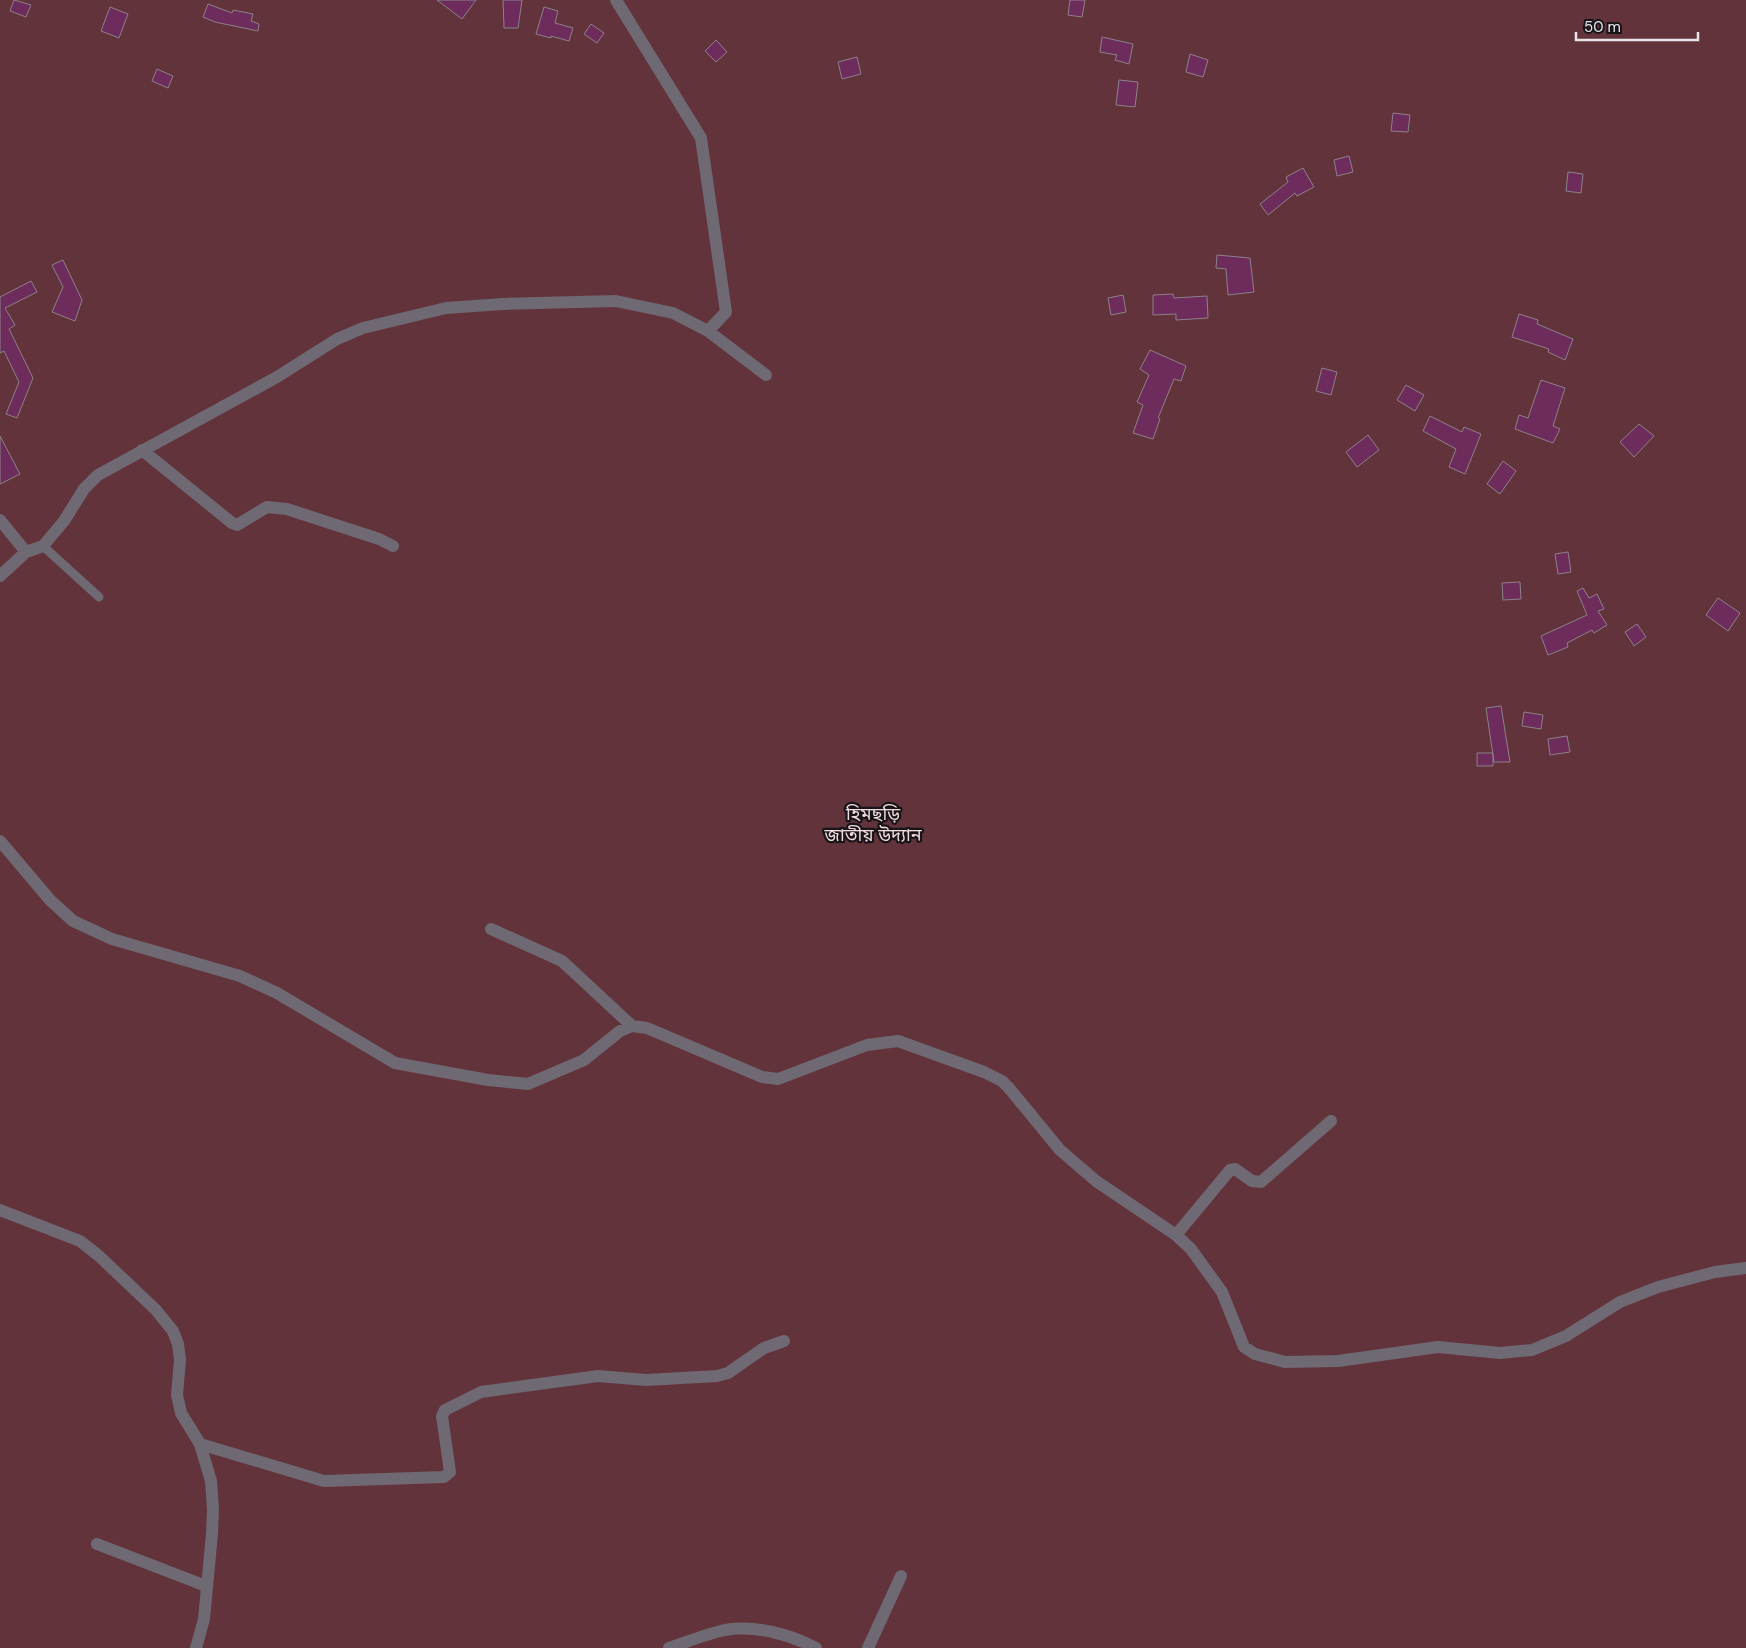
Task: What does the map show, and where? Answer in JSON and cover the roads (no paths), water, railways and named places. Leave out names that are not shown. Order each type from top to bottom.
[{"type":"street","points":[[616,0],[701,138],[726,312],[708,331]]},
{"type":"street","points":[[0,576],[26,552],[43,546],[64,521],[84,489],[98,475],[277,377],[337,339],[363,328],[446,308],[503,304],[616,301],[673,314],[708,331],[766,375]]},
{"type":"street","points":[[142,450],[236,525],[267,507],[287,509],[379,539],[393,546]]},
{"type":"street","points":[[0,520],[26,552]]},
{"type":"street","points":[[0,841],[50,900],[73,921],[112,939],[240,976],[277,992],[395,1063],[488,1080],[528,1084],[584,1060],[620,1031],[632,1026],[647,1028],[762,1077],[778,1079],[867,1046],[898,1041],[984,1072],[1002,1081],[1060,1150],[1096,1181],[1176,1235],[1191,1249],[1222,1292],[1244,1347],[1254,1354],[1285,1362],[1338,1361],[1438,1347],[1500,1353],[1532,1350],[1566,1336],[1620,1302],[1651,1290],[1715,1272],[1746,1268]]},
{"type":"street","points":[[491,929],[562,961],[632,1026]]},
{"type":"street","points":[[1176,1235],[1230,1170],[1235,1169],[1252,1180],[1261,1182],[1331,1121]]},
{"type":"street","points":[[0,1210],[80,1241],[99,1256],[156,1310],[173,1331],[178,1344],[180,1360],[177,1395],[181,1413],[200,1444],[211,1481],[213,1510],[204,1619],[196,1648]]},
{"type":"street","points":[[200,1444],[324,1481],[444,1477],[450,1472],[442,1416],[444,1410],[481,1392],[598,1376],[646,1380],[716,1376],[728,1373],[764,1348],[784,1341]]},
{"type":"street","points":[[97,1544],[206,1586]]},
{"type":"street","points":[[868,1648],[900,1576]]},
{"type":"street","points":[[668,1648],[725,1630],[761,1629],[798,1639],[816,1648]]},
{"type":"lane","points":[[43,546],[99,597]]},
{"type":"park label","name":"হিমছড়ি জাতীয় উদ্যান","points":[[873,824]]}]
